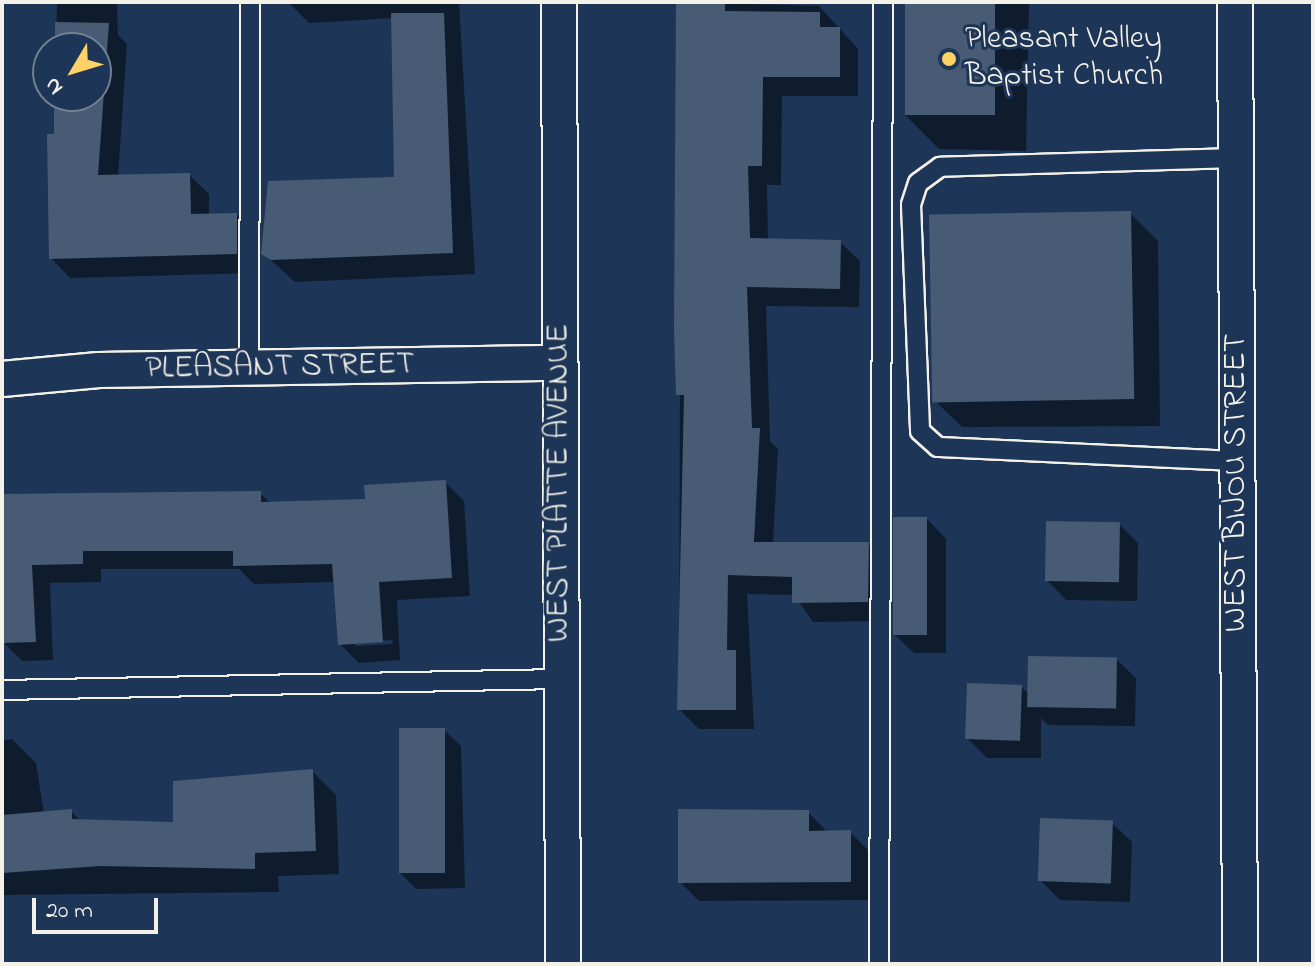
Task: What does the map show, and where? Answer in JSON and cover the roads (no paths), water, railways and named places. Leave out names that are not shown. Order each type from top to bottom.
[{"type":"street","name":"WEST PLATTE AVENUE","points":[[559,2],[563,964]]},
{"type":"street","name":"WEST BIJOU STREET","points":[[1235,2],[1240,964]]},
{"type":"street","name":"PLEASANT STREET","points":[[2,379],[99,370],[249,371],[559,363]]},
{"type":"lane","points":[[249,371],[250,2]]},
{"type":"lane","points":[[879,964],[883,2]]},
{"type":"lane","points":[[1236,158],[940,167],[918,183],[911,205],[920,431],[938,447],[1237,461]]},
{"type":"lane","points":[[2,690],[562,679]]},
{"type":"place","name":"Pleasant Valley Baptist Church","points":[[949,59]]}]
